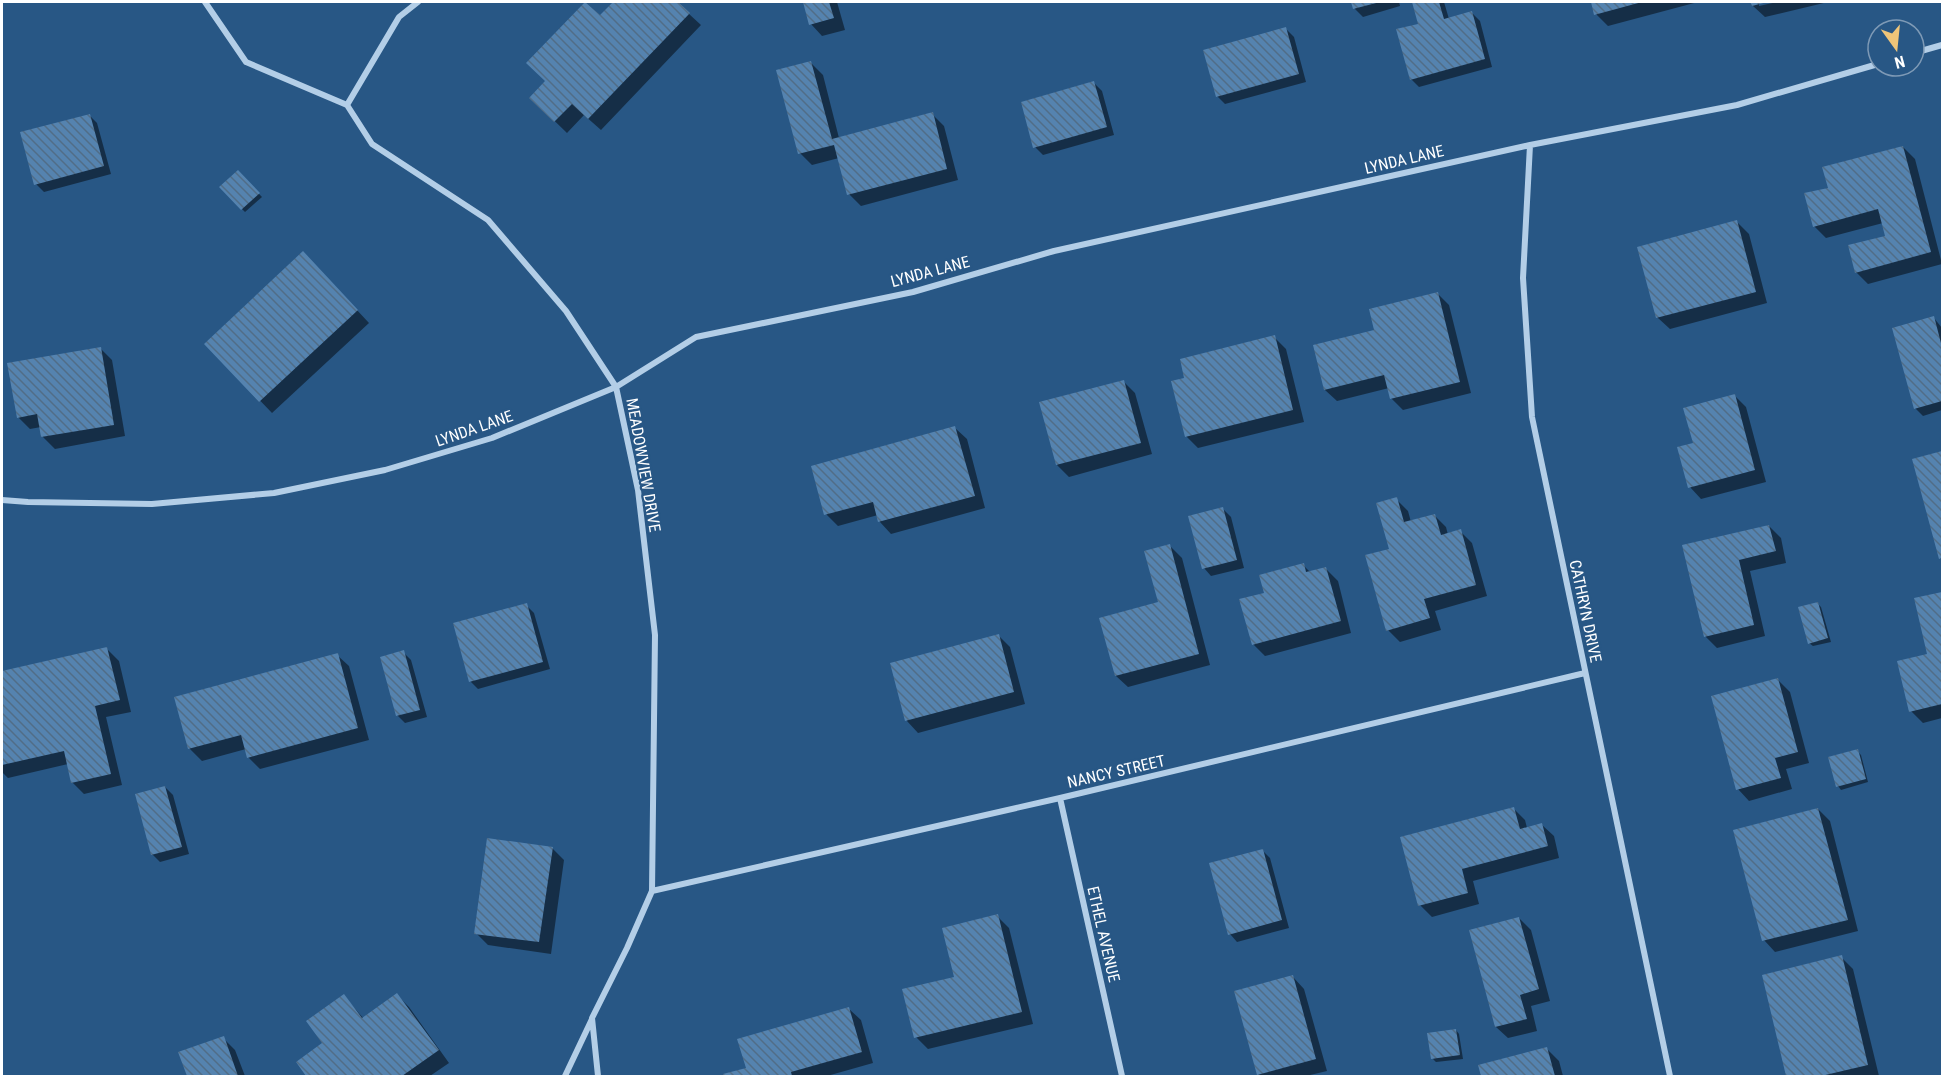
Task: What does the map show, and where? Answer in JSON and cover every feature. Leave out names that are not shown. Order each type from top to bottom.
[{"type":"street","points":[[205,2],[246,62],[347,105],[399,17],[418,2]]},
{"type":"street","points":[[1926,50],[1942,45]]},
{"type":"street","name":"LYNDA LANE","points":[[2,500],[152,504],[274,493],[386,470],[492,438],[616,387],[696,338],[913,292],[1054,251],[1530,145],[1737,105],[1866,67]]},
{"type":"street","name":"MEADOWVIEW DRIVE","points":[[347,105],[372,144],[488,220],[566,311],[616,387],[638,490],[655,635],[652,891],[592,1018]]},
{"type":"street","name":"CATHRYN DRIVE","points":[[1530,145],[1523,278],[1532,417],[1670,1077]]},
{"type":"street","name":"NANCY STREET","points":[[652,891],[1060,798],[1585,673]]},
{"type":"street","name":"ETHEL AVENUE","points":[[1060,798],[1122,1077]]},
{"type":"street","points":[[565,1077],[592,1018]]},
{"type":"street","points":[[592,1018],[598,1077]]},
{"type":"building","points":[[585,2],[600,15],[613,2],[678,2],[690,13],[588,119],[572,104],[554,122],[529,98],[545,81],[526,63]]},
{"type":"building","points":[[803,2],[829,2],[834,18],[809,25]]},
{"type":"building","points":[[1351,2],[1380,2],[1353,9]]},
{"type":"building","points":[[1412,2],[1439,2],[1444,19],[1472,11],[1485,59],[1410,80],[1396,29],[1418,24]]},
{"type":"building","points":[[1591,2],[1642,2],[1594,15]]},
{"type":"building","points":[[1750,2],[1767,2],[1752,6]]},
{"type":"building","points":[[1286,27],[1299,74],[1216,97],[1203,50]]},
{"type":"building","points":[[811,61],[832,139],[933,112],[947,169],[847,195],[834,145],[798,154],[776,70]]},
{"type":"building","points":[[1094,81],[1107,127],[1033,148],[1021,102]]},
{"type":"building","points":[[90,114],[104,166],[34,185],[20,132]]},
{"type":"building","points":[[1903,146],[1931,252],[1855,273],[1848,245],[1885,236],[1878,209],[1813,227],[1804,193],[1828,188],[1822,167]]},
{"type":"building","points":[[238,170],[260,193],[241,210],[219,187]]},
{"type":"building","points":[[1737,220],[1756,292],[1656,318],[1637,247]]},
{"type":"building","points":[[303,251],[358,310],[259,402],[204,344]]},
{"type":"building","points":[[1438,292],[1460,382],[1390,399],[1384,375],[1324,390],[1313,345],[1374,330],[1369,309]]},
{"type":"building","points":[[1934,316],[1942,347],[1942,401],[1914,409],[1892,328]]},
{"type":"building","points":[[1275,335],[1293,410],[1185,437],[1171,381],[1184,378],[1180,359]]},
{"type":"building","points":[[101,347],[114,425],[41,437],[37,414],[17,418],[7,363]]},
{"type":"building","points":[[1124,380],[1141,443],[1056,465],[1039,402]]},
{"type":"building","points":[[1735,394],[1755,470],[1688,488],[1677,447],[1693,443],[1683,408]]},
{"type":"building","points":[[955,426],[975,496],[878,522],[873,502],[824,515],[811,466]]},
{"type":"building","points":[[1942,451],[1942,558],[1939,559],[1912,459]]},
{"type":"building","points":[[1397,497],[1404,522],[1435,514],[1441,535],[1461,529],[1476,585],[1424,599],[1430,618],[1386,631],[1365,555],[1389,549],[1376,503]]},
{"type":"building","points":[[1223,507],[1237,560],[1202,569],[1188,516]]},
{"type":"building","points":[[1769,525],[1776,551],[1739,560],[1754,625],[1704,637],[1682,545]]},
{"type":"building","points":[[1170,544],[1199,654],[1115,676],[1099,618],[1158,602],[1144,551]]},
{"type":"building","points":[[1304,563],[1306,572],[1326,567],[1341,621],[1252,645],[1239,599],[1264,593],[1259,575]]},
{"type":"building","points":[[1942,592],[1942,704],[1909,712],[1897,661],[1927,654],[1914,598]]},
{"type":"building","points":[[1818,602],[1828,638],[1808,644],[1798,607]]},
{"type":"building","points":[[527,603],[543,662],[469,682],[453,623]]},
{"type":"building","points":[[999,634],[1014,692],[905,721],[890,663]]},
{"type":"building","points":[[107,647],[120,700],[95,706],[111,774],[71,783],[64,751],[2,765],[2,671]]},
{"type":"building","points":[[404,650],[420,710],[396,716],[380,657]]},
{"type":"building","points":[[338,653],[358,728],[247,758],[241,735],[188,749],[174,697]]},
{"type":"building","points":[[1778,678],[1798,752],[1775,758],[1781,778],[1736,790],[1711,696]]},
{"type":"building","points":[[1858,749],[1866,779],[1836,787],[1828,757]]},
{"type":"building","points":[[165,786],[182,847],[151,855],[135,794]]},
{"type":"building","points":[[1514,807],[1520,829],[1542,823],[1548,846],[1462,869],[1468,893],[1418,906],[1400,837]]},
{"type":"building","points":[[1818,808],[1848,920],[1762,941],[1733,830]]},
{"type":"building","points":[[487,838],[553,847],[539,942],[474,934]]},
{"type":"building","points":[[1263,849],[1282,920],[1228,935],[1209,863]]},
{"type":"building","points":[[998,914],[1022,1012],[914,1038],[902,989],[954,977],[942,928]]},
{"type":"building","points":[[1519,917],[1539,989],[1520,995],[1527,1019],[1495,1027],[1469,930]]},
{"type":"building","points":[[1842,955],[1868,1065],[1821,1076],[1786,1076],[1762,975]]},
{"type":"building","points":[[1293,975],[1316,1059],[1257,1075],[1234,991]]},
{"type":"building","points":[[397,993],[439,1050],[402,1076],[306,1076],[296,1062],[322,1043],[306,1021],[344,994],[362,1018]]},
{"type":"building","points":[[849,1007],[862,1052],[791,1072],[792,1076],[724,1076],[723,1074],[746,1068],[737,1039]]},
{"type":"building","points":[[1456,1029],[1460,1055],[1431,1059],[1427,1033]]},
{"type":"building","points":[[224,1036],[238,1076],[187,1076],[178,1052]]},
{"type":"building","points":[[1547,1047],[1555,1076],[1481,1076],[1478,1065]]}]
